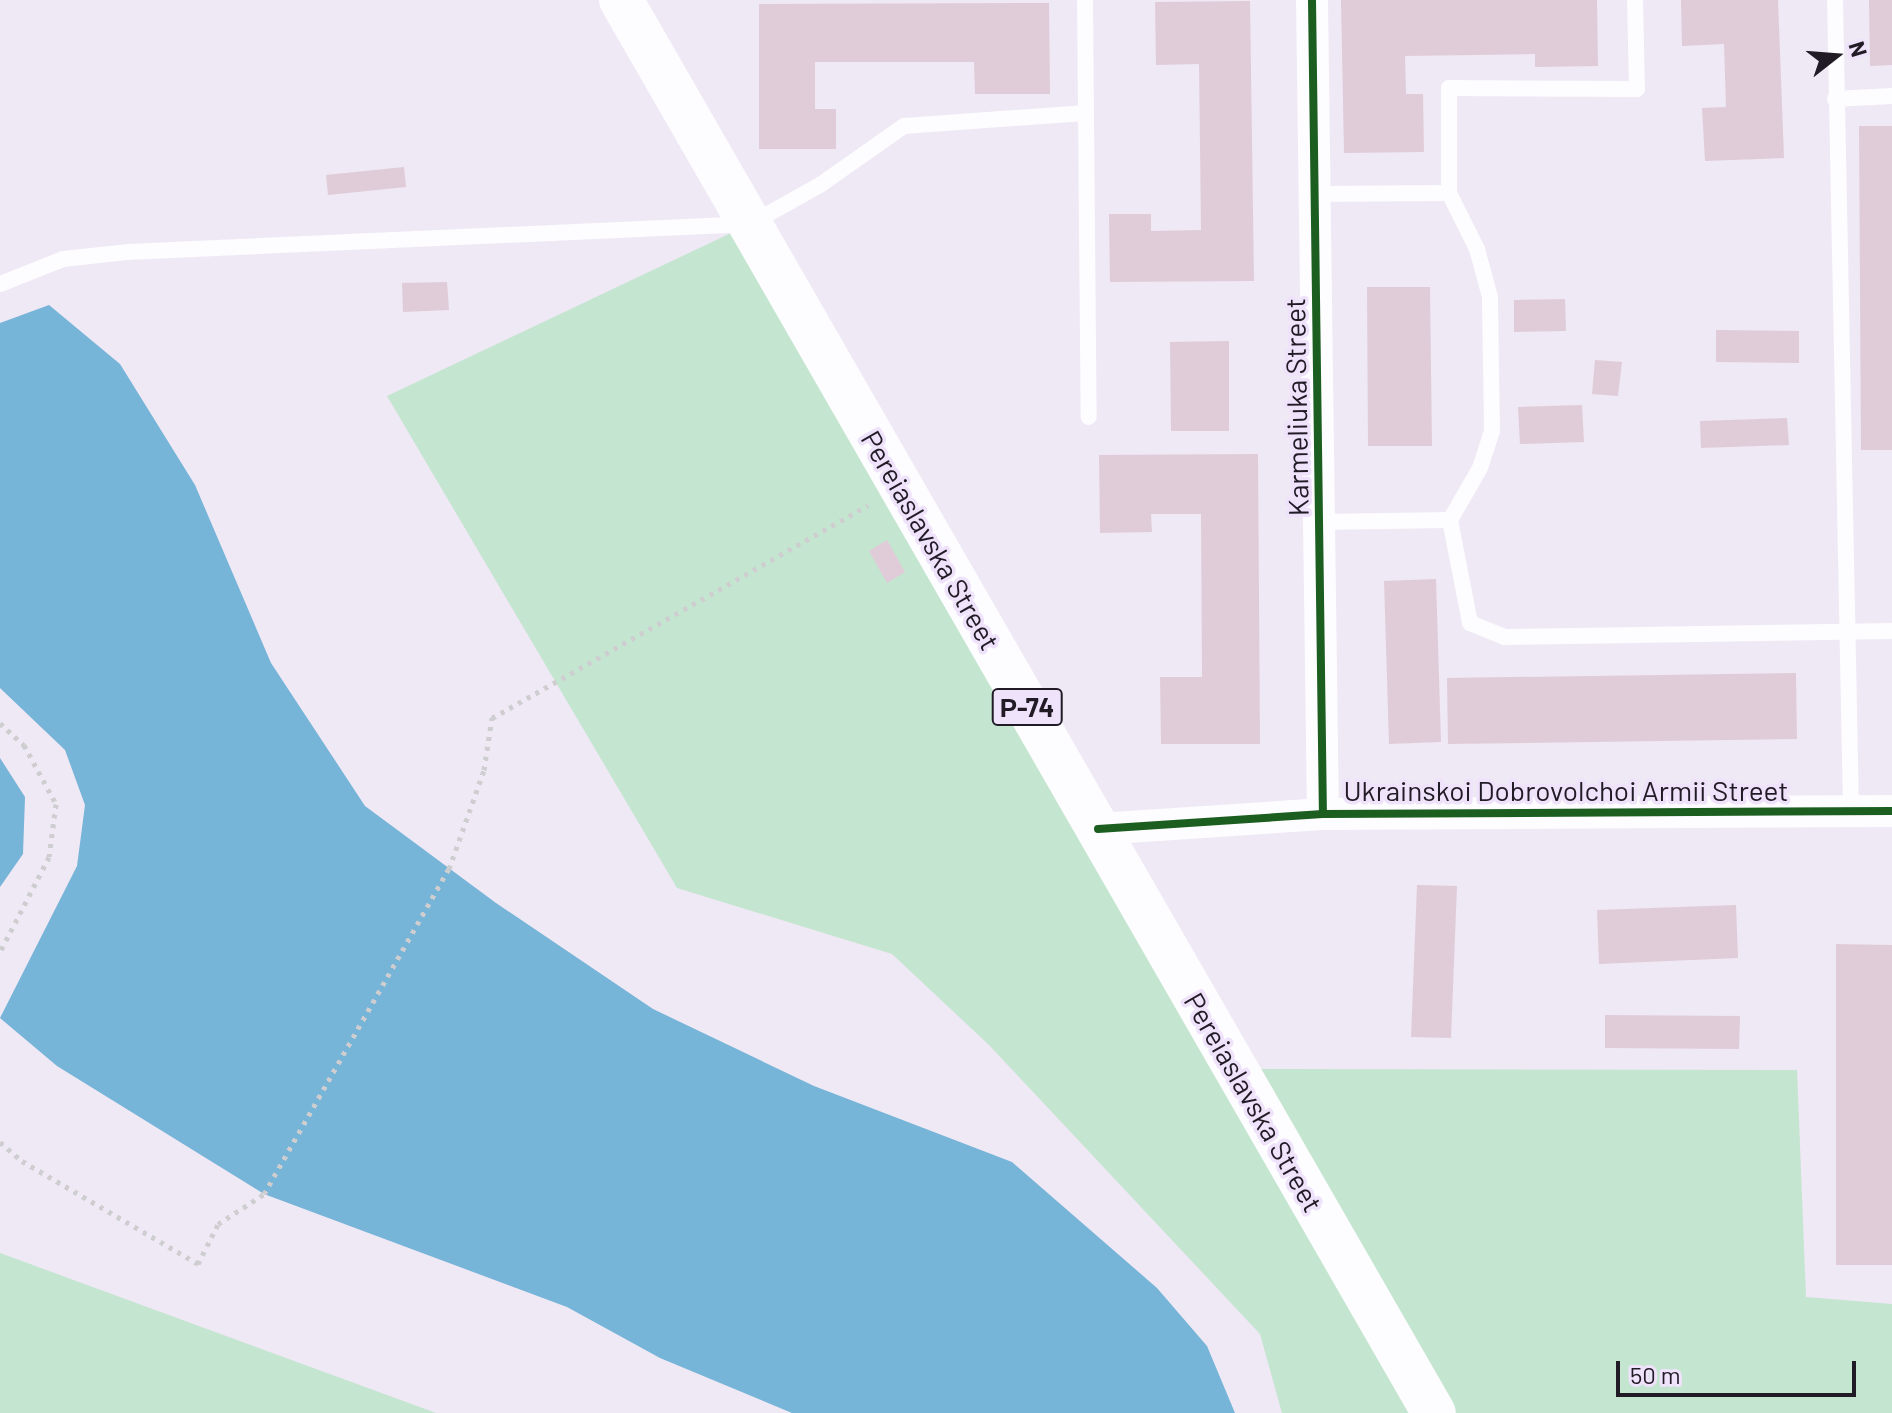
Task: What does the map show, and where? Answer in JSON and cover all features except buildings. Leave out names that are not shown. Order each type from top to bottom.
[{"type":"main road","name":"Pereiaslavska Street","points":[[621,0],[1434,1413]]},
{"type":"street","name":"Karmeliuka Street","points":[[1312,0],[1323,814]]},
{"type":"street","name":"Ukrainskoi Dobrovolchoi Armii Street","points":[[1098,829],[1323,814],[1892,811]]},
{"type":"lane","points":[[1085,0],[1089,417]]},
{"type":"lane","points":[[1635,0],[1637,89],[1449,88],[1449,193],[1477,249],[1490,297],[1492,430],[1480,468],[1450,520],[1470,623],[1505,637],[1892,631]]},
{"type":"lane","points":[[1835,0],[1851,810]]},
{"type":"lane","points":[[1835,99],[1892,96]]},
{"type":"lane","points":[[0,284],[63,259],[127,252],[750,224],[820,185],[904,126],[1086,113]]},
{"type":"lane","points":[[1314,194],[1449,193]]},
{"type":"lane","points":[[1320,522],[1450,520]]},
{"type":"path","points":[[0,1142],[22,1161],[198,1264],[218,1224],[264,1194],[449,869],[484,770],[492,718],[900,486]]},
{"type":"path","points":[[0,723],[24,745],[56,804],[49,857],[0,952]]},
{"type":"green space","points":[[750,224],[1235,1069],[1797,1070],[1806,1297],[1892,1304],[1892,1413],[1282,1413],[1260,1334],[989,1045],[892,954],[677,888],[387,396]]},
{"type":"green space","points":[[0,1253],[436,1413],[0,1413]]},
{"type":"water","points":[[49,305],[120,364],[195,485],[271,663],[365,806],[496,903],[653,1009],[814,1086],[1012,1162],[1157,1288],[1207,1346],[1235,1413],[792,1413],[660,1358],[567,1307],[264,1194],[57,1066],[0,1018],[77,866],[85,805],[65,750],[0,688],[0,323]]},
{"type":"water","points":[[0,758],[25,797],[23,854],[0,887]]},
{"type":"cycle path","points":[[1312,0],[1323,814]]},
{"type":"cycle path","points":[[1098,829],[1323,814],[1892,811]]}]
